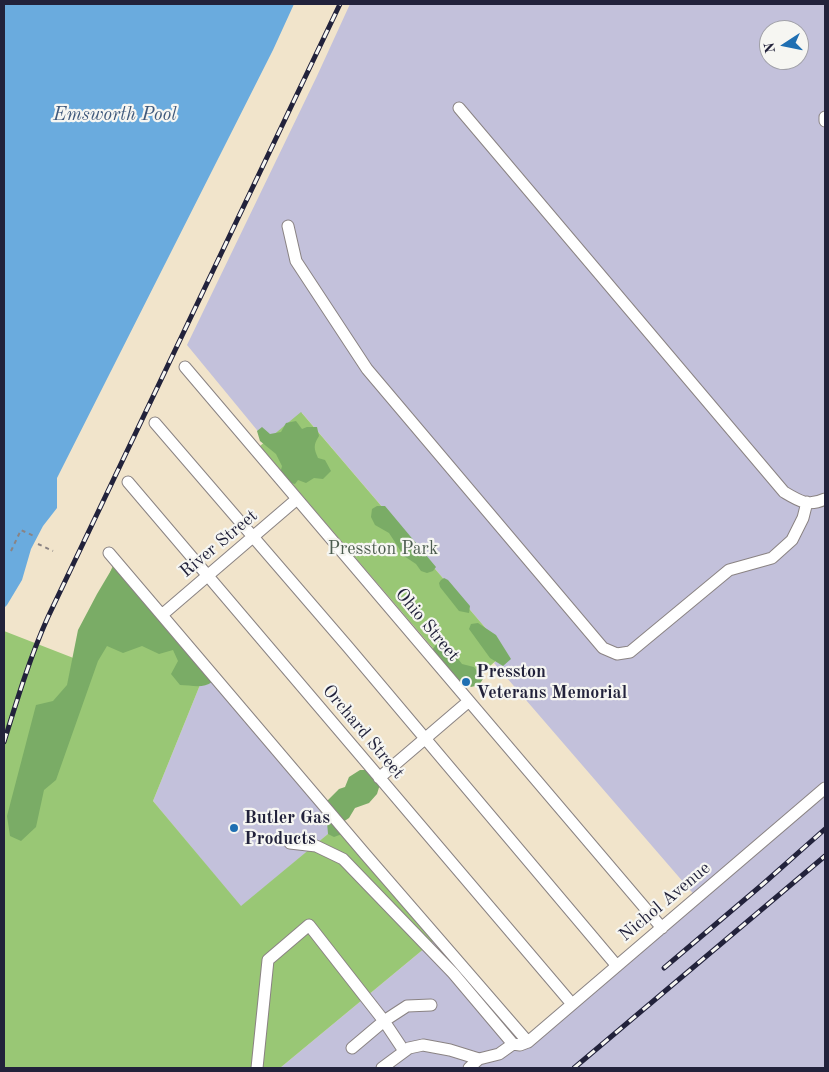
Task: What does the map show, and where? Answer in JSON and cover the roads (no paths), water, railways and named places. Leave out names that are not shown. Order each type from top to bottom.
[{"type":"street","points":[[459,108],[784,492],[800,502],[817,503],[825,499]]},
{"type":"street","points":[[825,117],[825,121]]},
{"type":"street","points":[[288,226],[296,261],[367,369],[603,648],[617,654],[630,652],[729,570],[772,558],[792,540],[803,518],[807,502]]},
{"type":"street","name":"Ohio Street","points":[[185,367],[662,928]]},
{"type":"street","points":[[155,423],[254,537],[617,966]]},
{"type":"street","name":"Orchard Street","points":[[128,482],[572,1004]]},
{"type":"street","name":"River Street","points":[[163,614],[298,499]]},
{"type":"street","points":[[109,553],[528,1042],[520,1045],[514,1044],[453,973],[343,859],[316,846],[290,843]]},
{"type":"street","points":[[379,778],[469,701]]},
{"type":"street","name":"Nichol Avenue","points":[[528,1042],[825,788]]},
{"type":"street","points":[[257,1068],[268,960],[309,925],[384,1021],[404,1051]]},
{"type":"street","points":[[352,1048],[384,1021],[407,1006],[431,1005]]},
{"type":"street","points":[[469,1068],[479,1059],[499,1054],[514,1044]]},
{"type":"street","points":[[382,1068],[409,1048],[423,1045],[450,1050],[479,1059]]},
{"type":"water","name":"Emsworth Pool","points":[[4,4],[294,4],[273,50],[57,478],[57,508],[43,526],[31,549],[22,580],[4,608]]},
{"type":"railway","points":[[4,742],[41,632],[340,4]]},
{"type":"railway","points":[[664,968],[825,829]]},
{"type":"railway","points":[[574,1068],[825,856]]},
{"type":"place","name":"Presston Veterans Memorial","points":[[466,682]]},
{"type":"place","name":"Butler Gas Products","points":[[234,828]]},
{"type":"park label","name":"Presston Park","points":[[383,549]]}]
